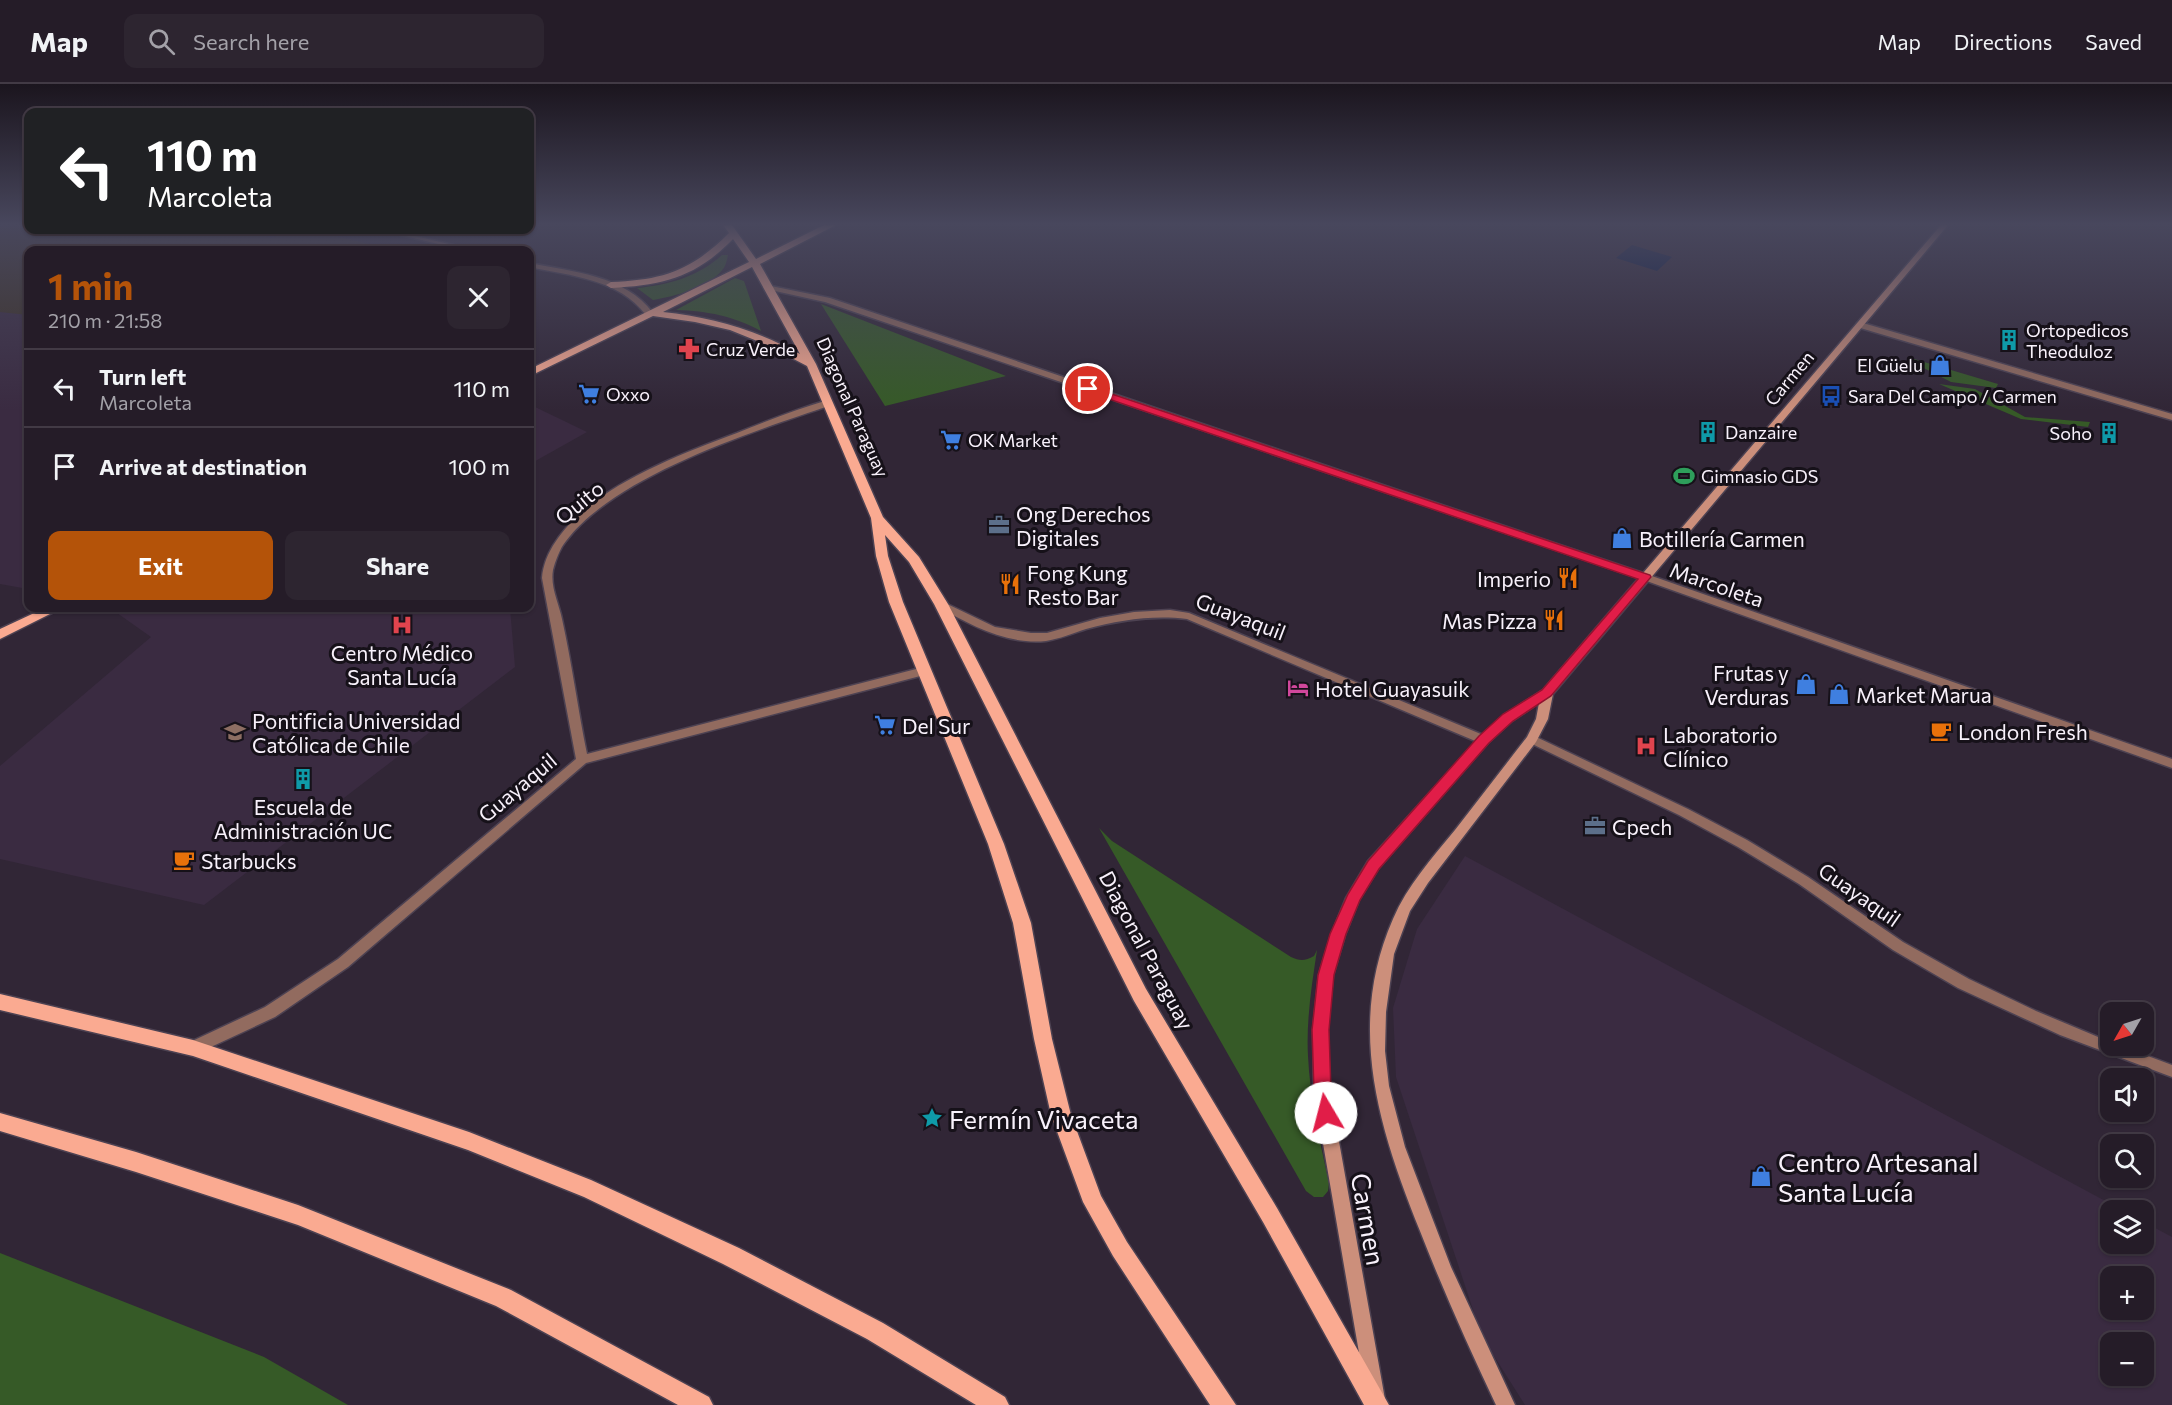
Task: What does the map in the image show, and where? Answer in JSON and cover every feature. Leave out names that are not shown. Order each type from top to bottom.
[{"type":"main road","points":[[534,371],[703,287]]},
{"type":"main road","name":"Diagonal Paraguay","points":[[769,287],[811,364],[877,518],[882,556],[888,579],[996,844],[1022,922],[1043,1039],[1061,1115],[1093,1202],[1120,1249],[1224,1405]]},
{"type":"main road","name":"Carmen","points":[[1377,1405],[1322,1091],[1320,1030],[1326,975],[1341,925],[1353,898],[1373,865],[1484,740],[1508,718],[1547,693],[1893,287]]},
{"type":"main road","points":[[649,313],[697,319],[739,328],[811,364]]},
{"type":"main road","name":"Diagonal Paraguay","points":[[877,518],[914,560],[941,604],[1140,995],[1270,1215],[1377,1405]]},
{"type":"main road","points":[[0,635],[47,612]]},
{"type":"main road","name":"Carmen","points":[[1506,1405],[1469,1330],[1432,1244],[1388,1117],[1381,1083],[1378,1028],[1380,989],[1388,952],[1400,919],[1416,889],[1532,739],[1542,719],[1547,693]]},
{"type":"main road","points":[[0,1002],[192,1048],[469,1141],[591,1190],[731,1256],[865,1326],[997,1405]]},
{"type":"main road","points":[[0,1122],[136,1162],[309,1219],[503,1298],[701,1405]]},
{"type":"street","points":[[614,287],[639,299],[649,313]]},
{"type":"street","name":"Marcoleta","points":[[769,287],[826,300],[1645,577],[2172,764]]},
{"type":"street","points":[[1860,325],[2172,417]]},
{"type":"street","name":"Quito","points":[[582,760],[556,615],[548,588],[551,555],[568,530],[634,483],[685,456],[828,403]]},
{"type":"street","name":"Guayaquil","points":[[941,604],[980,627],[1032,637],[1047,637],[1143,613],[1166,612],[1189,616],[1484,740]]},
{"type":"street","name":"Guayaquil","points":[[192,1048],[270,1012],[344,963],[582,760],[924,671]]},
{"type":"street","name":"Guayaquil","points":[[1532,739],[1726,834],[1771,860],[1898,946],[2000,1003],[2076,1036],[2170,1071]]},
{"type":"shaded area","points":[[0,287],[24,287],[24,588],[0,584]]},
{"type":"shaded area","points":[[0,287],[24,287],[24,315],[0,312]]},
{"type":"shaded area","points":[[534,406],[587,432],[534,462]]},
{"type":"shaded area","name":"Pontificia Universidad Católica de Chile","points":[[116,612],[510,612],[515,667],[204,905],[0,859],[0,766],[151,637]]},
{"type":"shaded area","name":"Centro Artesanal Santa Lucía","points":[[1465,856],[2103,1200],[2100,1200],[2100,1254],[2154,1254],[2154,1227],[2172,1237],[2172,1405],[1525,1405],[1482,1337],[1396,1077],[1393,1008],[1417,929]]},
{"type":"green space","points":[[647,287],[699,287],[653,300],[637,288]]},
{"type":"green space","points":[[719,287],[746,287],[761,331],[720,315],[676,310]]},
{"type":"green space","points":[[821,304],[1006,376],[885,406]]},
{"type":"green space","points":[[1914,359],[1998,384],[1996,388],[1951,382],[1912,362]]},
{"type":"green space","points":[[1939,384],[1975,389],[2025,417],[2090,422],[2088,427],[2021,419]]},
{"type":"green space","points":[[1099,828],[1112,841],[1291,957],[1305,960],[1314,956],[1317,950],[1310,1002],[1308,1043],[1313,1104],[1329,1183],[1328,1191],[1323,1197],[1314,1197],[1306,1191]]},
{"type":"green space","points":[[0,1253],[264,1357],[348,1405],[0,1405]]},
{"type":"place","name":"Ortopedicos Theoduloz","points":[[2009,340]]},
{"type":"place","name":"Cruz Verde","points":[[689,349]]},
{"type":"place","name":"El Güelu","points":[[1940,365]]},
{"type":"place","name":"Oxxo","points":[[589,394]]},
{"type":"place","name":"Sara Del Campo / Carmen","points":[[1831,396]]},
{"type":"place","name":"Danzaire","points":[[1708,432]]},
{"type":"place","name":"Soho","points":[[2109,433]]},
{"type":"place","name":"OK Market","points":[[951,440]]},
{"type":"place","name":"Gimnasio GDS","points":[[1684,476]]},
{"type":"place","name":"Ong Derechos Digitales","points":[[999,525]]},
{"type":"place","name":"Botillería Carmen","points":[[1622,538]]},
{"type":"place","name":"Imperio","points":[[1568,578]]},
{"type":"place","name":"Fong Kung Resto Bar","points":[[1010,584]]},
{"type":"place","name":"Mas Pizza","points":[[1554,620]]},
{"type":"place","name":"Centro Médico Santa Lucía","points":[[402,625]]},
{"type":"place","name":"Frutas y Verduras","points":[[1806,684]]},
{"type":"place","name":"Hotel Guayasuik","points":[[1298,688]]},
{"type":"place","name":"Market Marua","points":[[1839,694]]},
{"type":"place","name":"Del Sur","points":[[885,725]]},
{"type":"place","name":"London Fresh","points":[[1941,731]]},
{"type":"place","name":"Pontificia Universidad Católica de Chile","points":[[235,732]]},
{"type":"place","name":"Laboratorio Clínico","points":[[1646,746]]},
{"type":"place","name":"Escuela de Administración UC","points":[[303,779]]},
{"type":"place","name":"Cpech","points":[[1595,826]]},
{"type":"place","name":"Starbucks","points":[[184,860]]},
{"type":"place","name":"Fermín Vivaceta","points":[[932,1118]]},
{"type":"place","name":"Centro Artesanal Santa Lucía","points":[[1761,1176]]},
{"type":"route","points":[[1088,389],[1645,577],[1547,693],[1508,718],[1484,740],[1397,836],[1373,865],[1353,898],[1338,934],[1326,975],[1320,1030],[1322,1091],[1326,1113]]}]
